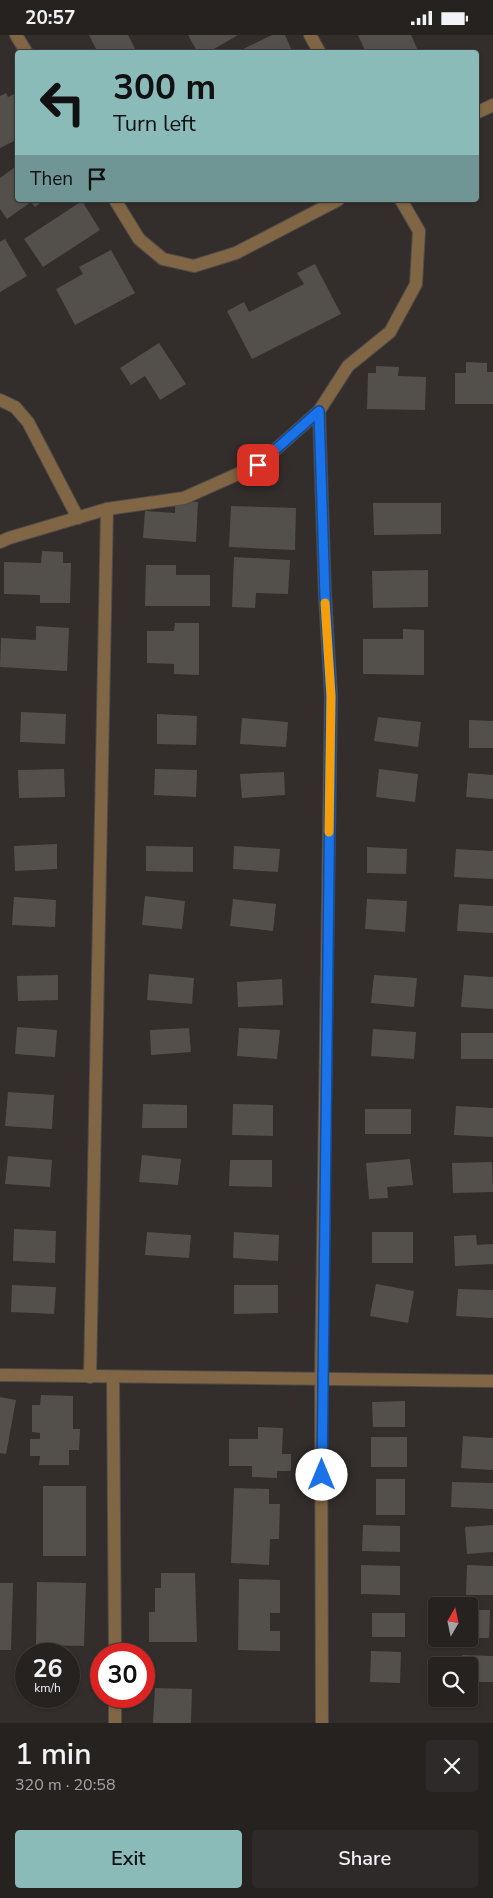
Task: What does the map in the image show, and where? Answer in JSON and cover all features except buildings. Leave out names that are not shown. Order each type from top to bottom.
[{"type":"street","points":[[16,35],[25,50]]},
{"type":"street","points":[[310,35],[318,50]]},
{"type":"street","points":[[479,112],[493,105]]},
{"type":"street","points":[[116,202],[139,239],[163,259],[194,266],[236,253],[334,202]]},
{"type":"street","points":[[0,542],[108,509],[184,498],[258,465],[319,411],[348,366],[390,332],[416,284],[419,231],[402,202]]},
{"type":"street","points":[[0,400],[15,407],[28,423],[78,518]]},
{"type":"street","points":[[319,411],[325,596],[331,696],[321,1380],[322,1723]]},
{"type":"street","points":[[90,1377],[108,509]]},
{"type":"street","points":[[0,1375],[493,1381]]},
{"type":"street","points":[[113,1377],[115,1643]]},
{"type":"street","points":[[115,1708],[115,1723]]},
{"type":"slow traffic","points":[[325,603],[331,696],[329,832]]},
{"type":"route","points":[[258,465],[319,411],[325,596],[331,696],[321,1380],[322,1475]]}]
